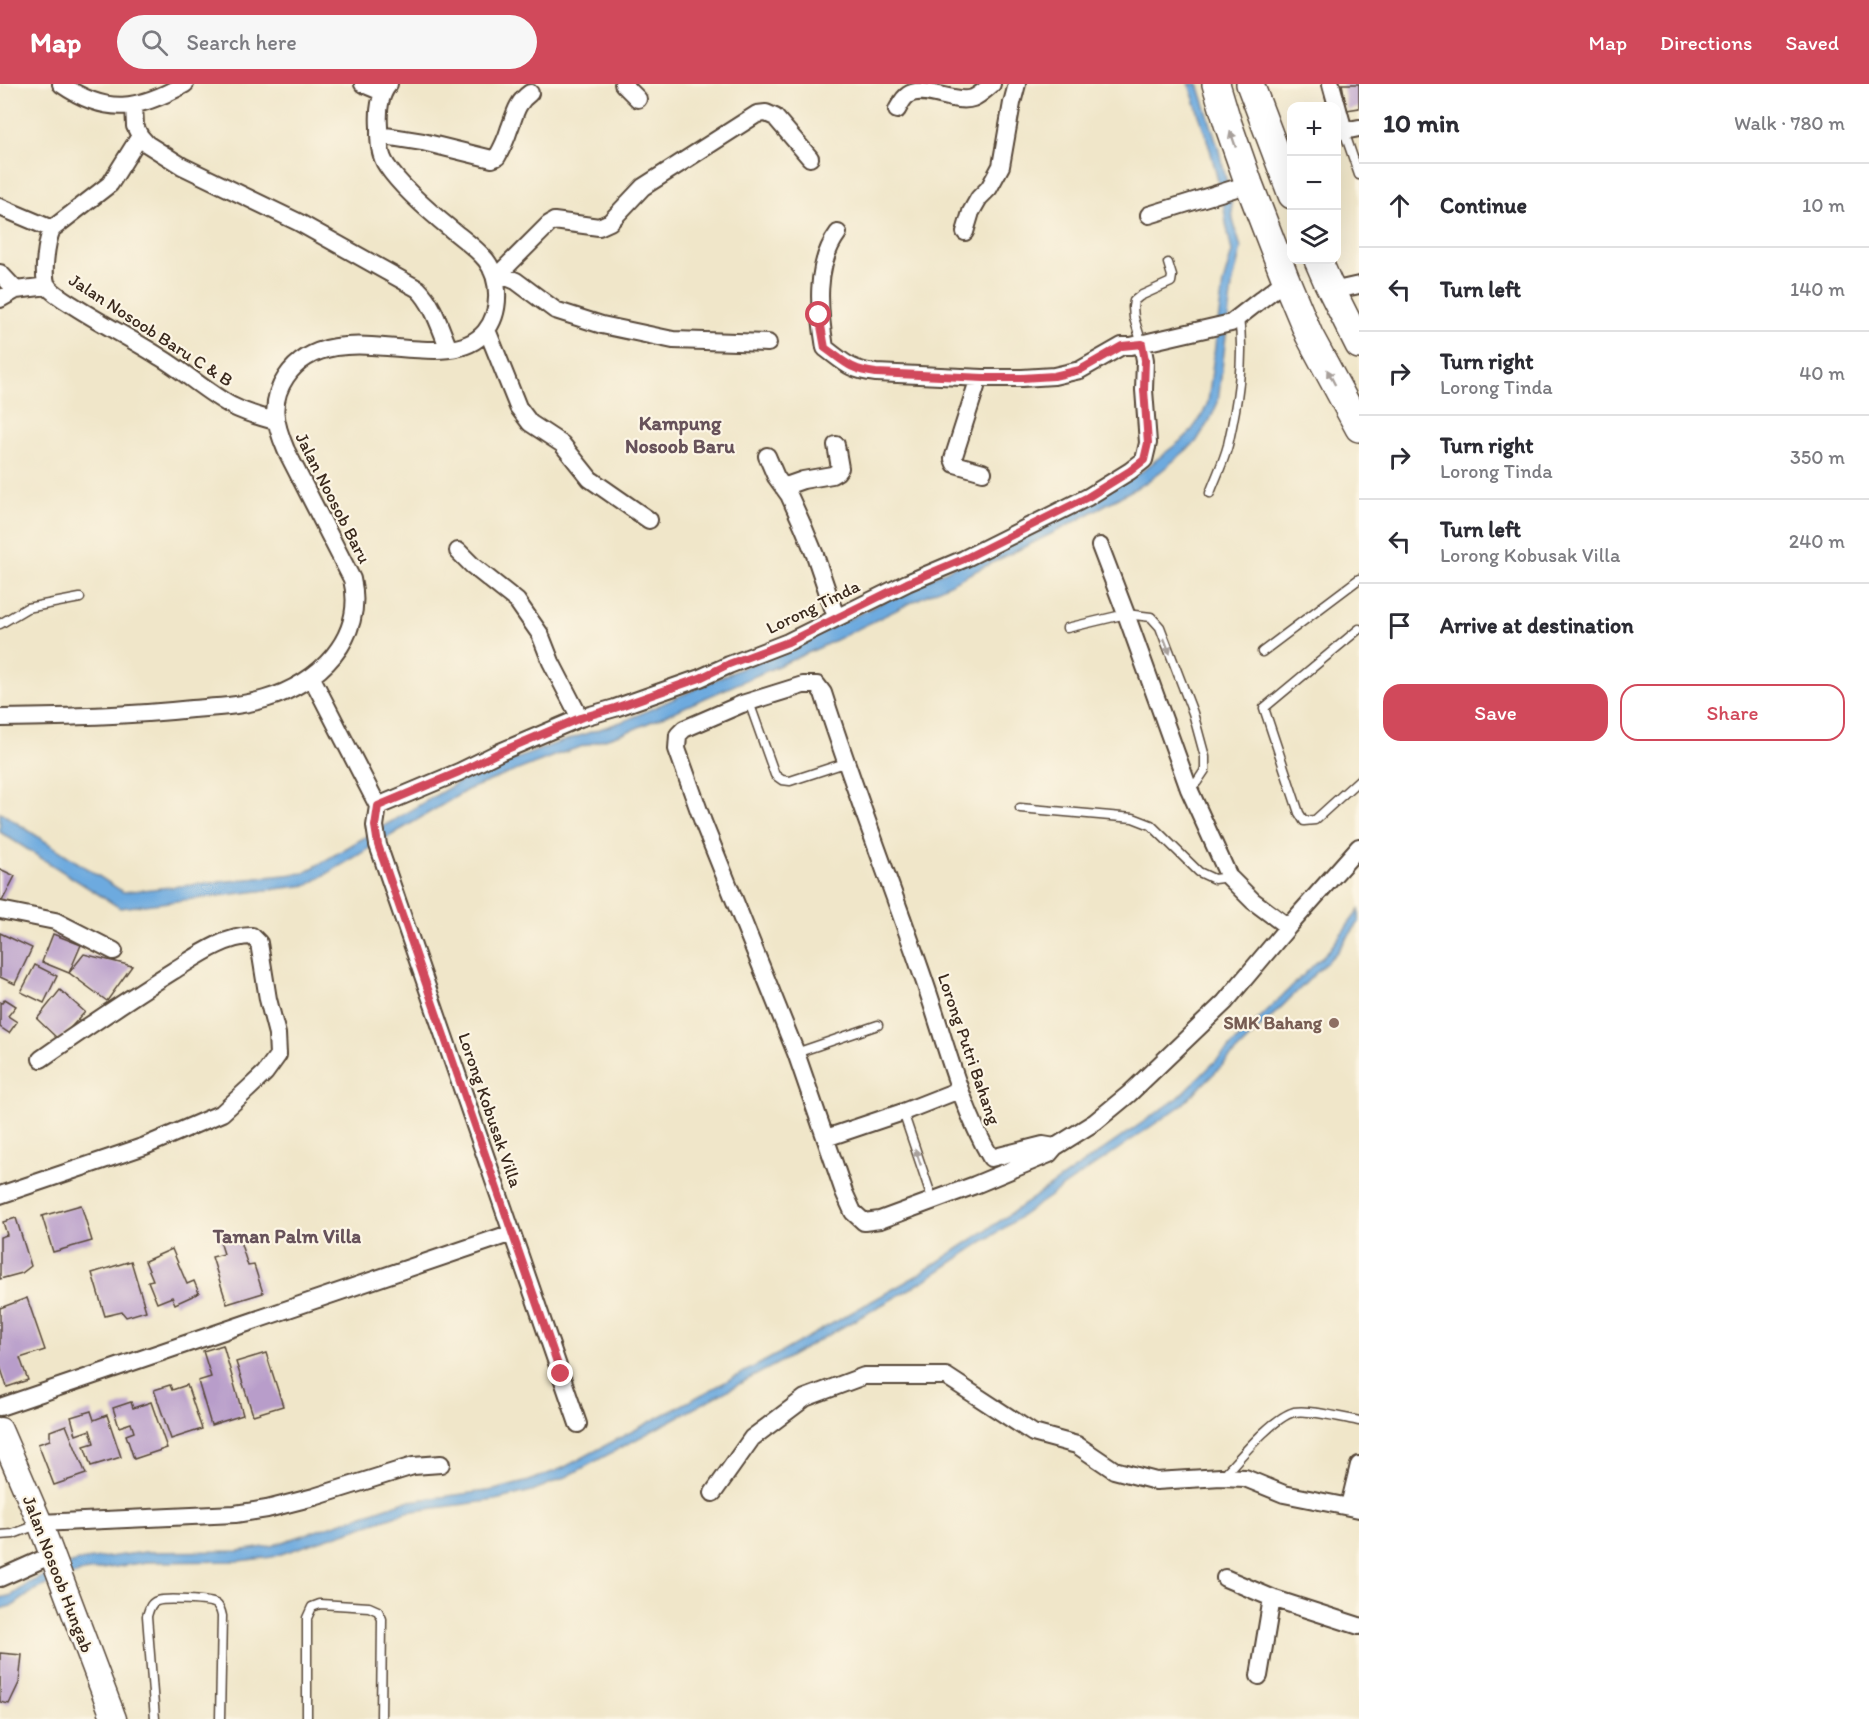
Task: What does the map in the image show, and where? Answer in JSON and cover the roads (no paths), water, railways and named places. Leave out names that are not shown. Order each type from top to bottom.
[{"type":"main road","points":[[1216,84],[1228,124],[1231,189],[1286,280],[1309,335],[1359,429]]},
{"type":"main road","points":[[1250,84],[1287,182]]},
{"type":"main road","points":[[1320,264],[1359,345]]},
{"type":"main road","name":"Jalan Nosoob Hungab","points":[[0,1430],[7,1465],[40,1523],[114,1719]]},
{"type":"street","points":[[61,84],[85,99],[103,104],[134,105],[154,100],[185,84]]},
{"type":"street","points":[[363,84],[385,88],[378,116],[379,144],[385,165],[449,228],[475,248],[496,273],[522,284],[555,310],[602,325],[673,340],[768,343]]},
{"type":"street","points":[[623,84],[638,99]]},
{"type":"street","points":[[897,110],[910,93],[931,93],[967,99],[978,96],[992,84]]},
{"type":"street","points":[[965,232],[971,212],[979,198],[989,188],[1001,166],[1017,84]]},
{"type":"street","points":[[1330,84],[1351,129]]},
{"type":"street","points":[[379,135],[423,142],[492,159],[497,157],[506,141],[515,110],[530,93]]},
{"type":"street","points":[[134,105],[135,126],[147,144],[182,166],[298,222],[418,289],[432,307],[449,349]]},
{"type":"street","points":[[496,273],[554,221],[588,227],[599,227],[610,222],[643,187],[757,114],[766,113],[775,117],[810,158]]},
{"type":"street","points":[[0,207],[52,229],[110,184],[140,136]]},
{"type":"street","points":[[1149,215],[1231,189]]},
{"type":"street","name":"Jalan Nosoob Baru C & B","points":[[52,229],[45,264],[48,286],[78,309],[157,354],[232,405],[254,416],[275,421]]},
{"type":"street","points":[[838,233],[832,241],[821,280],[819,315],[825,348],[859,371],[977,378],[1022,378],[1068,373],[1080,370],[1122,346],[1142,344],[1235,321],[1286,280]]},
{"type":"street","points":[[0,273],[16,290]]},
{"type":"street","points":[[496,273],[497,301],[487,330],[518,407],[530,423],[562,444],[590,479],[649,520]]},
{"type":"street","points":[[1332,291],[1359,285]]},
{"type":"street","points":[[0,299],[16,290],[48,286]]},
{"type":"street","name":"Jalan Noosob Baru","points":[[0,718],[155,713],[244,704],[288,691],[312,678],[342,645],[351,626],[355,592],[352,579],[286,450],[275,421],[276,400],[282,382],[291,369],[312,353],[326,349],[369,345],[449,349],[478,339],[487,330]]},
{"type":"street","name":"Lorong Tinda","points":[[378,806],[580,718],[700,678],[729,664],[788,642],[1080,502],[1144,460],[1148,443],[1144,390],[1145,360],[1142,344]]},
{"type":"street","points":[[977,378],[953,459],[956,464],[983,472]]},
{"type":"street","points":[[783,487],[837,472],[840,468],[836,445]]},
{"type":"street","points":[[767,456],[776,477],[789,495],[815,555],[836,617]]},
{"type":"street","points":[[1100,546],[1189,789],[1229,877],[1253,901],[1288,927]]},
{"type":"street","points":[[458,551],[522,607],[540,634],[551,662],[580,718]]},
{"type":"street","points":[[312,678],[378,806]]},
{"type":"street","name":"Lorong Putri Bahang","points":[[1000,1175],[976,1131],[959,1090],[932,1003],[845,763],[823,693],[817,686],[803,685],[749,702],[684,729],[678,735],[677,749],[703,822],[796,1053],[844,1192],[853,1212],[864,1222],[880,1220],[933,1201],[1000,1175],[1049,1154],[1095,1122],[1129,1094],[1225,1002],[1359,847]]},
{"type":"street","name":"Lorong Kobusak Villa","points":[[378,806],[375,826],[378,845],[578,1424]]},
{"type":"street","points":[[0,910],[55,921],[114,951]]},
{"type":"street","points":[[0,1194],[145,1146],[222,1113],[248,1090],[265,1073],[278,1055],[277,1034],[268,999],[259,943],[252,936],[242,936],[211,948],[138,992],[41,1059]]},
{"type":"street","points":[[826,1138],[959,1090]]},
{"type":"street","points":[[991,1158],[1043,1145],[1055,1148]]},
{"type":"street","points":[[0,1407],[512,1233]]},
{"type":"street","points":[[713,1493],[752,1438],[805,1398],[864,1376],[946,1376],[1033,1433],[1077,1445],[1114,1470],[1156,1481],[1221,1477],[1245,1478],[1284,1494],[1354,1508],[1359,1465]]},
{"type":"street","points":[[40,1523],[235,1514],[267,1509],[314,1497],[413,1466],[441,1464]]},
{"type":"street","points":[[0,1578],[53,1558]]},
{"type":"street","points":[[1225,1578],[1272,1598],[1359,1626]]},
{"type":"street","points":[[1259,1676],[1272,1598]]},
{"type":"lane","points":[[1351,129],[1359,175]]},
{"type":"lane","points":[[1142,344],[1134,318],[1134,301],[1171,282],[1172,276],[1168,263]]},
{"type":"lane","points":[[1210,493],[1228,446],[1235,411],[1241,335],[1235,321]]},
{"type":"lane","points":[[1262,651],[1359,579]]},
{"type":"lane","points":[[0,624],[27,608],[80,598]]},
{"type":"lane","points":[[1067,628],[1126,614],[1151,617],[1160,627],[1193,713],[1205,757],[1205,770],[1189,789]]},
{"type":"lane","points":[[1359,629],[1264,708],[1299,813],[1304,821],[1315,820],[1359,780]]},
{"type":"lane","points":[[749,702],[775,774],[782,780],[790,781],[845,763]]},
{"type":"lane","points":[[1020,808],[1142,820],[1151,825],[1198,872],[1214,879],[1229,877]]},
{"type":"lane","points":[[796,1053],[878,1025]]},
{"type":"lane","points":[[903,1112],[933,1201]]},
{"type":"lane","points":[[1221,1477],[1276,1421],[1295,1412],[1316,1413],[1359,1421]]},
{"type":"lane","points":[[0,1535],[12,1534],[40,1523]]},
{"type":"lane","points":[[155,1719],[147,1616],[151,1605],[158,1600],[208,1601],[221,1609],[220,1719]]},
{"type":"lane","points":[[307,1719],[307,1617],[312,1607],[320,1604],[369,1607],[378,1611],[382,1619],[381,1719]]},
{"type":"water","points":[[1189,84],[1198,84],[1218,147],[1241,248],[1232,286],[1218,402],[1196,442],[1145,483],[1065,527],[821,647],[632,730],[556,755],[467,790],[308,885],[120,908],[0,832],[0,812],[123,892],[304,873],[462,780],[552,745],[627,720],[845,621],[1137,475],[1188,435],[1202,416],[1208,402],[1223,283],[1232,252],[1223,201],[1210,149]]},
{"type":"water","points":[[1359,910],[1359,922],[1336,953],[1182,1105],[922,1282],[786,1359],[566,1477],[532,1491],[495,1500],[406,1512],[272,1557],[239,1561],[146,1562],[83,1572],[35,1590],[14,1605],[0,1609],[0,1598],[12,1595],[31,1582],[78,1561],[146,1552],[239,1551],[271,1546],[402,1502],[494,1490],[529,1481],[563,1468],[782,1352],[918,1275],[1178,1098],[1330,949]]},
{"type":"place","name":"SMK Bahang","points":[[1334,1023]]},
{"type":"district","name":"Kampung Nosoob Baru","points":[[680,434]]},
{"type":"district","name":"Taman Palm Villa","points":[[287,1236]]}]
